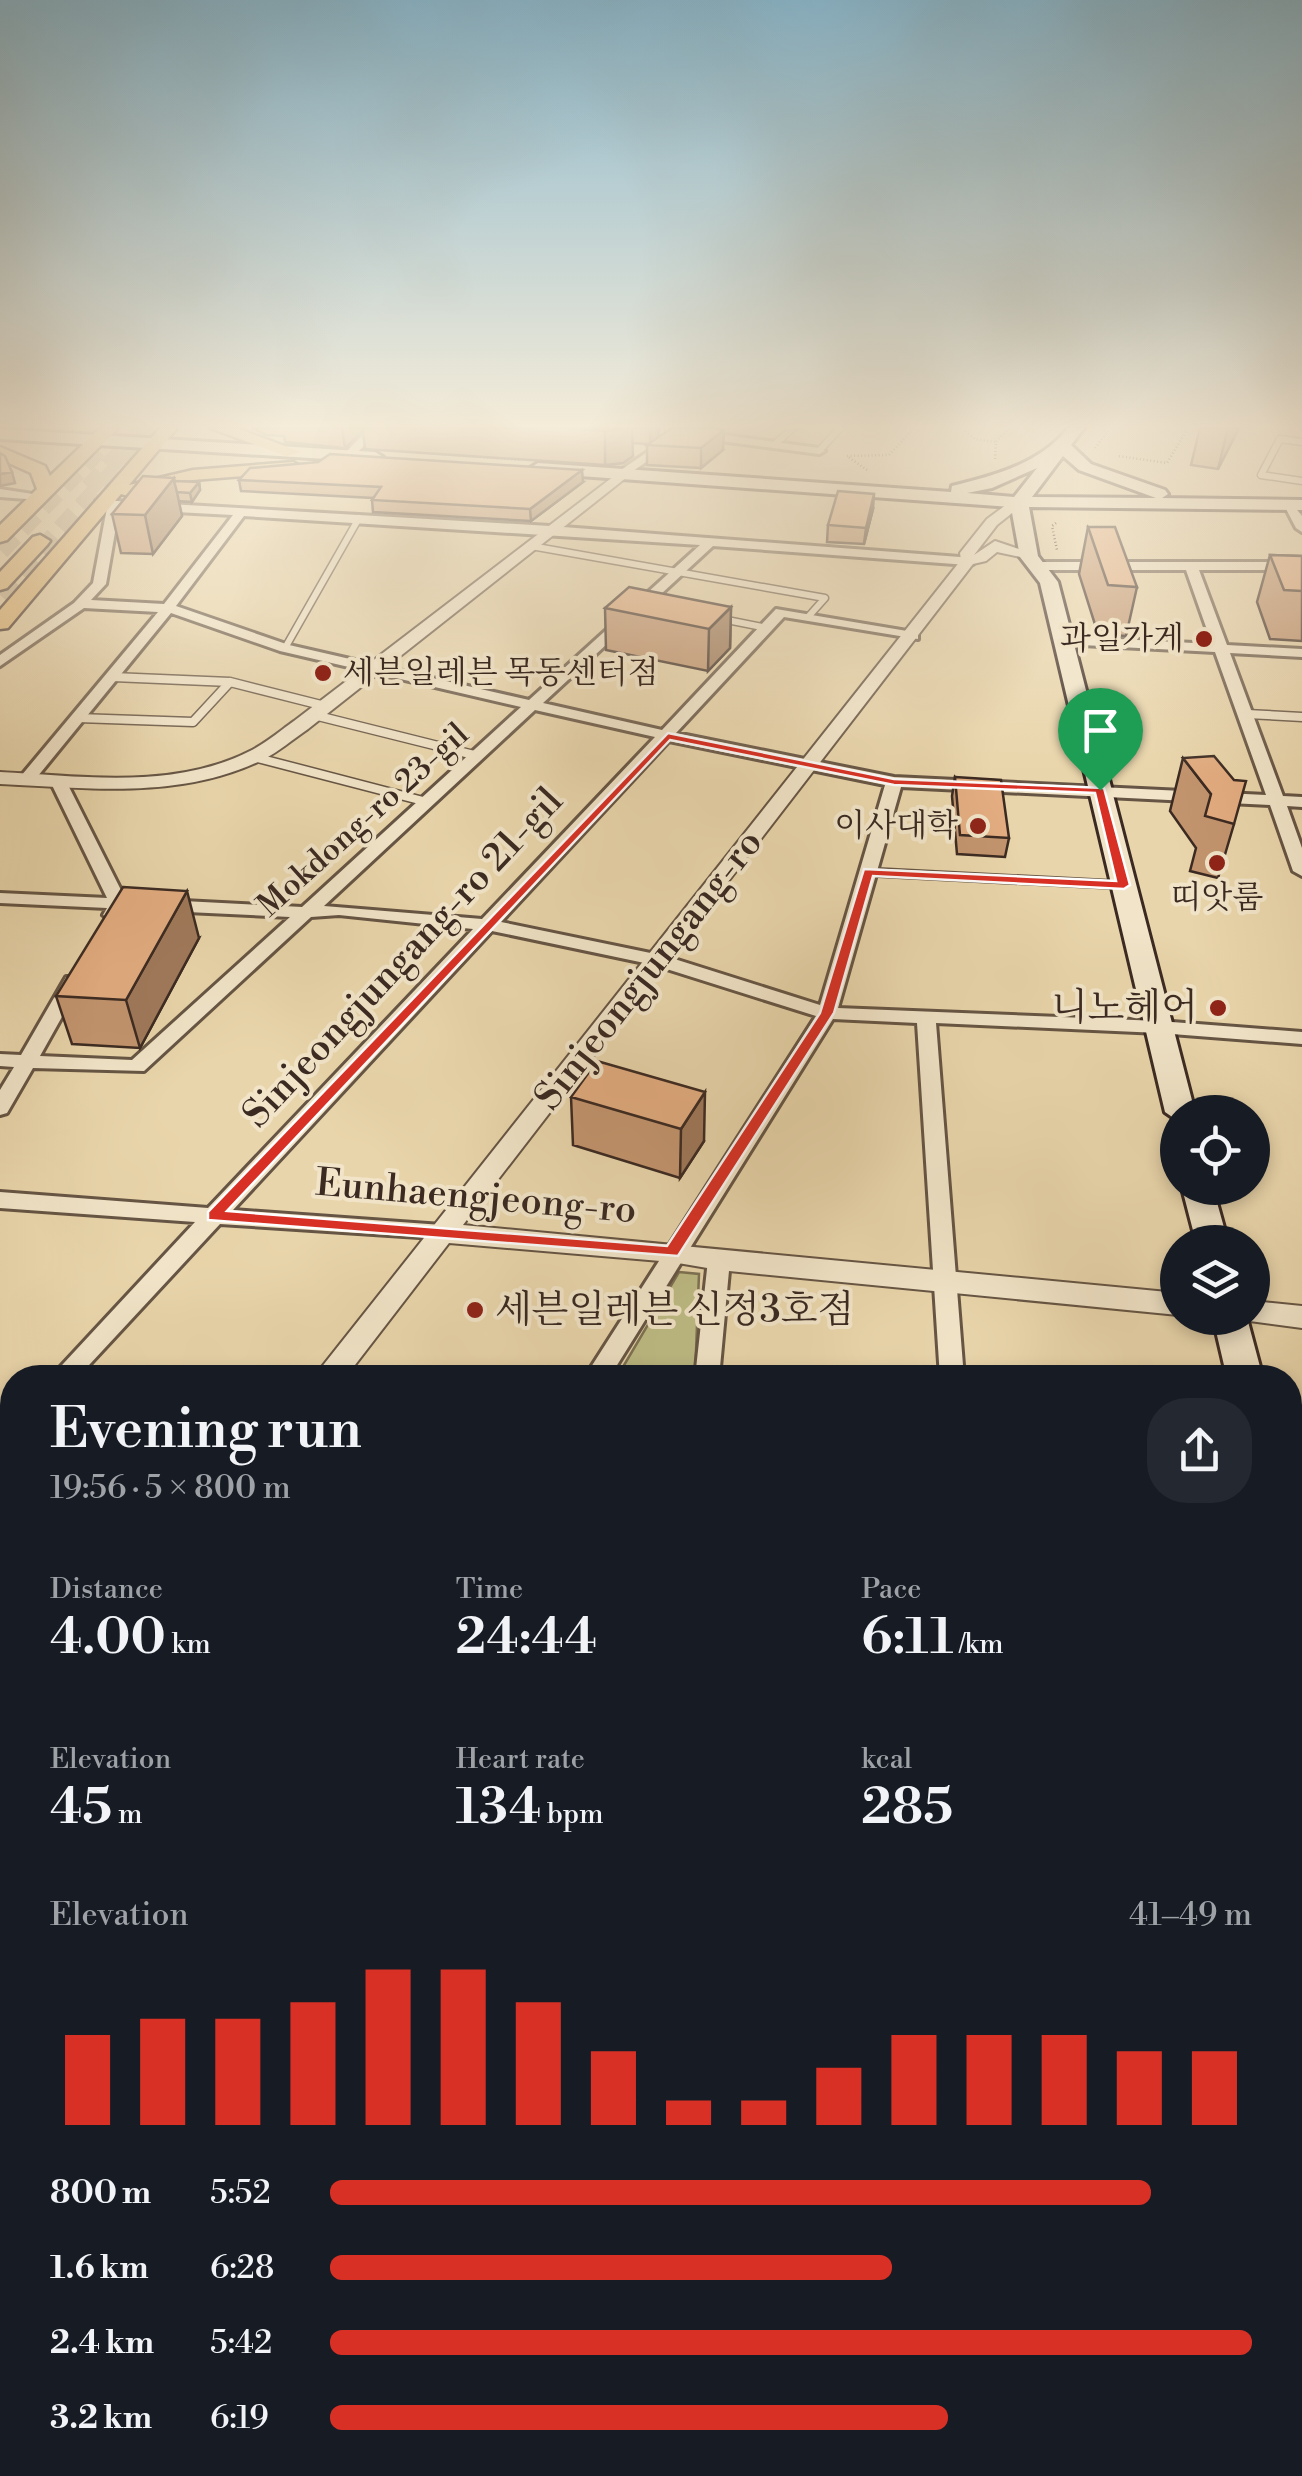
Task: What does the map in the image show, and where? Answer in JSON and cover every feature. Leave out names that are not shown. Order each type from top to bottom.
[{"type":"main road","points":[[0,559],[22,544]]},
{"type":"main road","points":[[0,584],[38,544]]},
{"type":"main road","points":[[0,623],[56,544]]},
{"type":"main road","points":[[1029,544],[1033,561],[1049,582],[1176,1095]]},
{"type":"main road","points":[[1234,1335],[1242,1365]]},
{"type":"street","points":[[0,662],[81,604],[99,584],[96,544]]},
{"type":"street","points":[[27,779],[217,544]]},
{"type":"street","points":[[0,778],[134,785],[201,774],[254,756],[320,711],[534,544]]},
{"type":"street","name":"Mokdong-ro 23-gil","points":[[0,1060],[137,1066],[478,756],[653,606],[679,572],[708,544]]},
{"type":"street","points":[[730,544],[968,562],[981,558],[995,546],[1033,561],[1302,566]]},
{"type":"street","name":"Sinjeongjungang-ro","points":[[338,1365],[913,636],[968,562],[964,553],[973,544]]},
{"type":"street","points":[[1190,566],[1302,870]]},
{"type":"street","points":[[81,604],[168,608],[285,648],[668,736],[894,782],[1302,802]]},
{"type":"street","points":[[767,628],[781,612],[913,636]]},
{"type":"street","name":"Sinjeongjungang-ro 21-gil","points":[[74,1365],[767,628]]},
{"type":"street","points":[[1064,640],[1302,652]]},
{"type":"street","points":[[58,780],[118,903]]},
{"type":"street","points":[[604,1365],[827,1013],[894,782]]},
{"type":"street","points":[[0,898],[304,912],[339,910],[490,925],[658,960],[827,1013],[1158,1026],[1302,1038]]},
{"type":"street","points":[[100,935],[118,903]]},
{"type":"street","points":[[0,1108],[81,966]]},
{"type":"street","points":[[926,1017],[951,1365]]},
{"type":"street","name":"Eunhaengjeong-ro","points":[[0,1200],[672,1252],[719,1260],[1160,1302]]},
{"type":"street","points":[[708,1365],[719,1260]]},
{"type":"street","points":[[1270,1314],[1302,1318]]},
{"type":"lane","points":[[285,648],[344,544]]},
{"type":"lane","points":[[531,546],[825,598],[808,617]]},
{"type":"lane","points":[[714,618],[767,628]]},
{"type":"lane","points":[[113,677],[230,682],[478,756]]},
{"type":"lane","points":[[78,718],[193,722],[230,682]]},
{"type":"lane","points":[[1247,714],[1302,717]]},
{"type":"lane","points":[[254,756],[427,802]]},
{"type":"lane","points":[[868,872],[1124,885]]},
{"type":"shaded area","points":[[679,1272],[699,1274],[695,1365],[624,1365]]},
{"type":"building","points":[[1094,544],[1121,544],[1137,587],[1108,585]]},
{"type":"building","points":[[1270,555],[1302,556],[1302,591],[1284,590]]},
{"type":"building","points":[[629,587],[731,607],[709,629],[605,608]]},
{"type":"building","points":[[1214,756],[1234,780],[1246,781],[1234,824],[1205,816],[1211,794],[1183,758]]},
{"type":"building","points":[[955,777],[1001,780],[1009,838],[960,835]]},
{"type":"building","points":[[123,887],[187,891],[126,1000],[56,996]]},
{"type":"building","points":[[597,1061],[705,1092],[681,1129],[571,1097]]},
{"type":"tunnel","points":[[0,550],[6,544]]},
{"type":"tunnel","points":[[0,595],[48,544]]},
{"type":"place","name":"과일가게","points":[[1204,639]]},
{"type":"place","name":"세븐일레븐 목동센터점","points":[[323,673]]},
{"type":"place","name":"이사대학","points":[[978,826]]},
{"type":"place","name":"띠앗룸","points":[[1217,863]]},
{"type":"place","name":"니노헤어","points":[[1218,1008]]},
{"type":"place","name":"세븐일레븐 신정3호점","points":[[475,1310]]},
{"type":"route","points":[[668,736],[894,782],[1100,790],[1124,885],[868,872],[827,1013],[672,1252],[214,1216],[668,736]]}]
